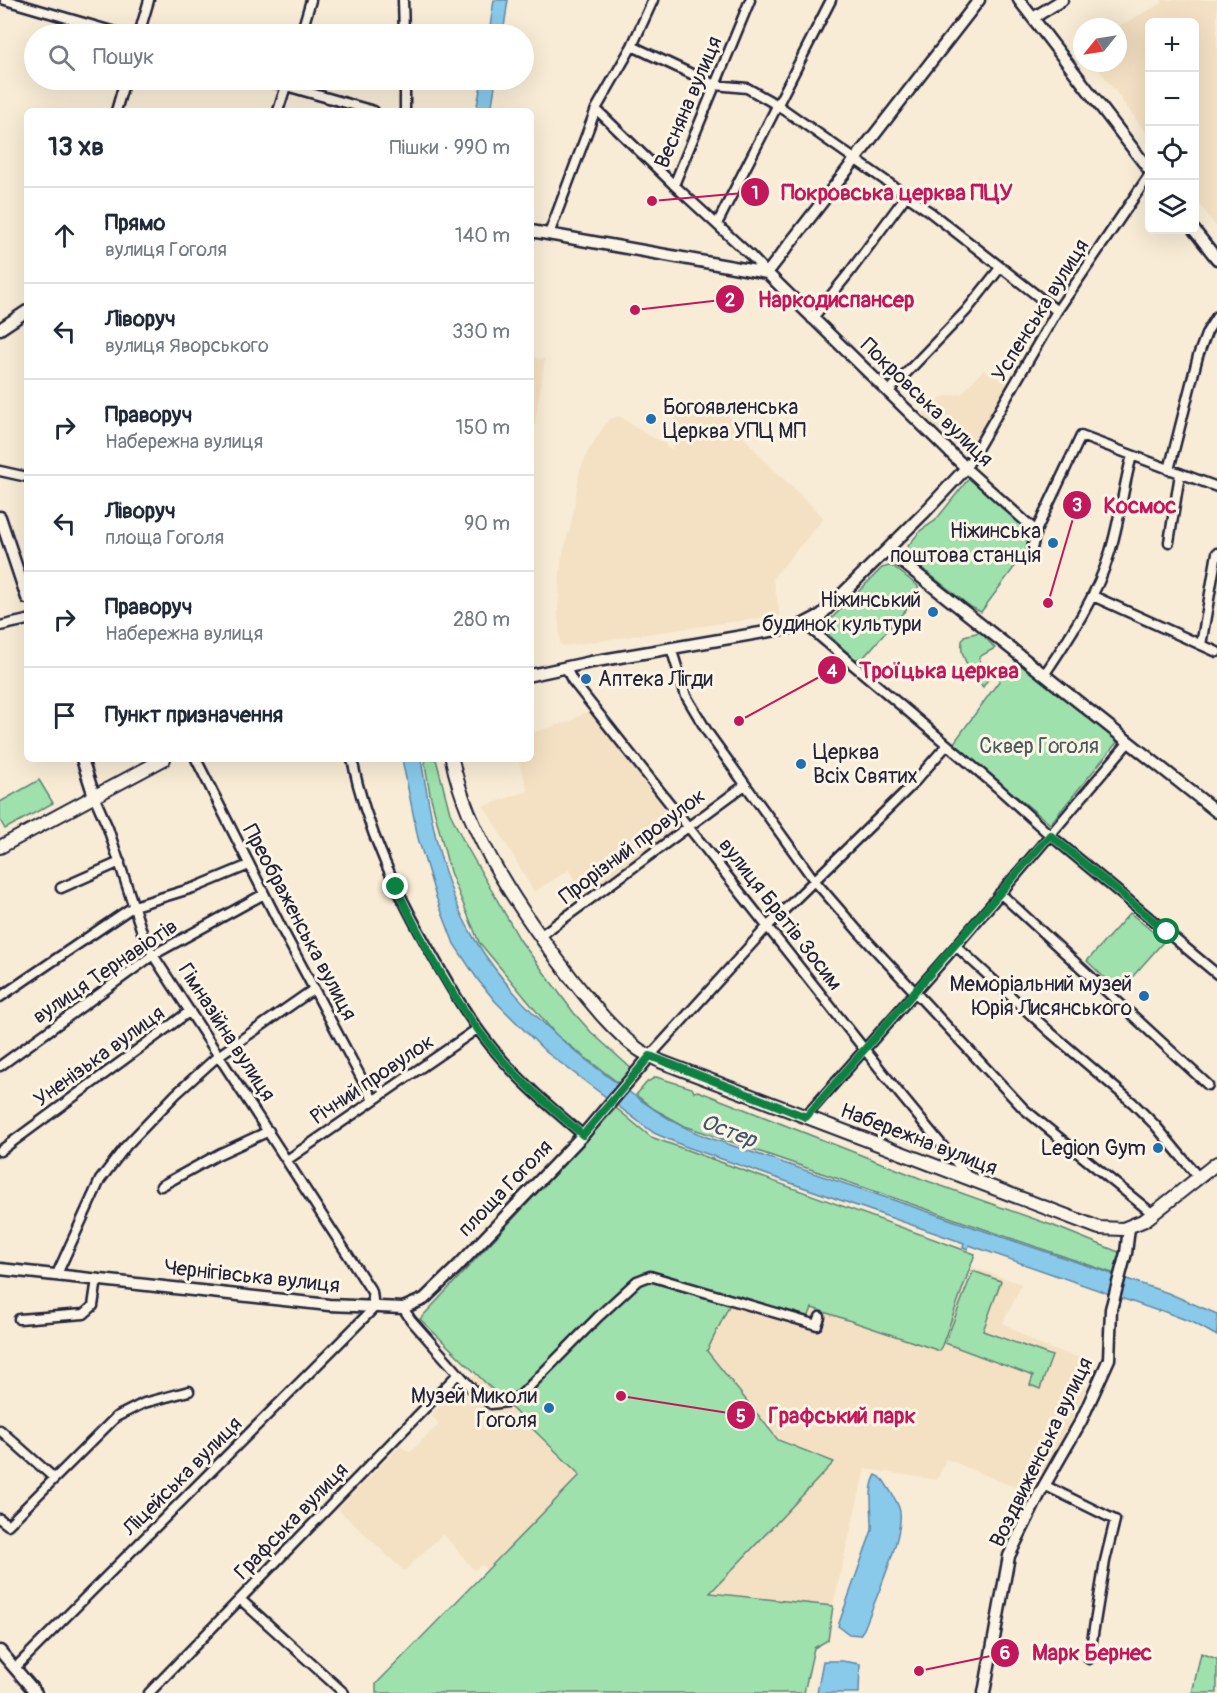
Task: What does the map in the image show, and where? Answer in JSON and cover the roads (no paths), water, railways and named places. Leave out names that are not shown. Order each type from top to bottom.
[{"type":"main road","points":[[0,847],[158,762]]},
{"type":"main road","name":"Набережна вулиця","points":[[453,762],[460,792],[469,815],[540,936],[605,1020],[624,1038],[650,1056],[1099,1228],[1116,1230],[1128,1228],[1149,1217],[1217,1163]]},
{"type":"street","points":[[5,0],[88,24]]},
{"type":"street","points":[[142,24],[150,0]]},
{"type":"street","points":[[304,24],[312,0]]},
{"type":"street","points":[[404,0],[404,24]]},
{"type":"street","points":[[549,234],[596,109],[632,46],[652,0]]},
{"type":"street","name":"Весняна вулиця","points":[[674,185],[750,0]]},
{"type":"street","points":[[717,224],[831,0]]},
{"type":"street","points":[[534,232],[767,273],[979,0]]},
{"type":"street","points":[[1019,0],[1145,168]]},
{"type":"street","points":[[1033,18],[1062,0]]},
{"type":"street","points":[[632,46],[715,85],[747,88],[779,106],[930,212],[1057,311]]},
{"type":"street","points":[[117,108],[122,90]]},
{"type":"street","points":[[279,108],[285,90]]},
{"type":"street","points":[[309,90],[365,108]]},
{"type":"street","points":[[405,90],[405,108]]},
{"type":"street","name":"Покровська вулиця","points":[[596,109],[966,468],[1036,531]]},
{"type":"street","name":"Успенська вулиця","points":[[966,468],[1057,311],[1145,179]]},
{"type":"street","points":[[812,319],[906,196]]},
{"type":"street","points":[[1197,234],[1217,259]]},
{"type":"street","points":[[888,392],[966,311],[1000,268]]},
{"type":"street","points":[[0,329],[24,313]]},
{"type":"street","points":[[1169,470],[1198,356],[1207,332],[1217,316]]},
{"type":"street","points":[[1030,558],[1036,531],[1081,436],[1217,487]]},
{"type":"street","points":[[1044,675],[1093,596],[1111,550],[1132,456]]},
{"type":"street","points":[[534,674],[805,624],[821,615],[966,468]]},
{"type":"street","points":[[0,471],[24,476]]},
{"type":"street","points":[[1169,542],[1180,474]]},
{"type":"street","points":[[0,517],[24,589]]},
{"type":"street","points":[[887,550],[1217,812]]},
{"type":"street","points":[[1201,645],[1217,553]]},
{"type":"street","points":[[1093,596],[1217,652]]},
{"type":"street","points":[[0,626],[24,621]]},
{"type":"street","points":[[805,624],[1050,835],[1217,974]]},
{"type":"street","points":[[672,648],[686,696],[708,733],[814,880],[858,931],[1024,1109],[1149,1217]]},
{"type":"street","name":"вулиця Братів Зосим","points":[[566,668],[572,680],[866,1049],[899,1094],[972,1181]]},
{"type":"street","points":[[806,1117],[956,946],[1128,742]]},
{"type":"street","points":[[650,1056],[768,927],[911,786],[947,745]]},
{"type":"street","name":"Гімназійна вулиця","points":[[83,762],[153,955],[372,1292],[374,1308]]},
{"type":"street","name":"Преображенська вулиця","points":[[198,762],[264,894],[374,1100]]},
{"type":"street","points":[[353,762],[363,804],[396,887],[418,930],[477,1029],[527,1086],[583,1135]]},
{"type":"street","name":"Прорізний провулок","points":[[540,936],[745,785]]},
{"type":"street","points":[[61,888],[120,862]]},
{"type":"street","points":[[0,997],[134,906],[196,886],[249,865]]},
{"type":"street","points":[[1000,893],[1208,1085]]},
{"type":"street","name":"вулиця Тернавіотів","points":[[0,1066],[153,955],[264,894]]},
{"type":"street","points":[[956,946],[1051,1033],[1133,1103],[1155,1125],[1199,1178]]},
{"type":"street","points":[[57,1274],[86,1208],[112,1161],[176,1094],[218,1056],[314,988]]},
{"type":"street","name":"Уненізька вулиця","points":[[0,1151],[190,1011]]},
{"type":"street","name":"Річний провулок","points":[[287,1160],[477,1029]]},
{"type":"street","name":"площа Гоголя","points":[[403,1308],[424,1299],[432,1292],[583,1135],[650,1056]]},
{"type":"street","points":[[161,1186],[219,1154],[269,1131]]},
{"type":"street","name":"Воздвиженська вулиця","points":[[984,1693],[1008,1556],[1044,1485],[1081,1421],[1109,1359],[1111,1309],[1126,1253],[1128,1228]]},
{"type":"street","name":"Чернігівська вулиця","points":[[0,1269],[374,1308],[403,1308]]},
{"type":"street","points":[[403,1308],[467,1384],[491,1404],[520,1396],[598,1317],[644,1277],[650,1276],[817,1325],[820,1317]]},
{"type":"street","points":[[19,1320],[84,1314],[93,1305],[97,1279]]},
{"type":"street","name":"Ліцейська вулиця","points":[[15,1668],[374,1308]]},
{"type":"street","name":"Графська вулиця","points":[[149,1693],[458,1374]]},
{"type":"street","points":[[0,1519],[8,1526],[116,1417],[144,1403],[189,1391]]},
{"type":"street","points":[[0,1430],[54,1478]]},
{"type":"street","points":[[1044,1485],[1115,1520],[1105,1562],[1089,1659]]},
{"type":"street","points":[[240,1599],[344,1693]]},
{"type":"street","points":[[0,1651],[36,1693]]},
{"type":"water","points":[[494,0],[508,0],[504,24],[490,24]]},
{"type":"water","points":[[480,90],[494,90],[491,108],[477,108]]},
{"type":"water","name":"Остер","points":[[403,762],[422,762],[439,852],[446,874],[463,918],[487,958],[517,996],[550,1030],[667,1118],[707,1137],[1168,1293],[1217,1314],[1217,1336],[1194,1323],[1160,1310],[969,1245],[968,1249],[963,1247],[964,1243],[684,1146],[654,1133],[546,1052],[495,1001],[478,980],[454,944],[436,897],[418,838]]},
{"type":"water","points":[[876,1475],[885,1482],[897,1502],[900,1510],[900,1524],[887,1571],[864,1629],[860,1635],[849,1634],[838,1626],[872,1530],[871,1494]]},
{"type":"water","points":[[823,1661],[860,1664],[859,1693],[817,1693]]},
{"type":"place","name":"Покровська церква ПЦУ","points":[[652,201]]},
{"type":"place","name":"Наркодиспансер","points":[[635,310]]},
{"type":"place","name":"Богоявленська Церква УПЦ МП","points":[[651,419]]},
{"type":"place","name":"Ніжинська поштова станція","points":[[1053,543]]},
{"type":"place","name":"Космос","points":[[1048,603]]},
{"type":"place","name":"Ніжинський будинок культури","points":[[933,612]]},
{"type":"place","name":"Аптека Лігди","points":[[586,679]]},
{"type":"place","name":"Троїцька церква","points":[[739,721]]},
{"type":"place","name":"Церква Всіх Святих","points":[[801,764]]},
{"type":"place","name":"Меморіальний музей Юрія Лисянського","points":[[1144,996]]},
{"type":"place","name":"Legion Gym","points":[[1158,1148]]},
{"type":"place","name":"Графський парк","points":[[621,1396]]},
{"type":"place","name":"Музей Миколи Гоголя","points":[[549,1408]]},
{"type":"place","name":"Марк Бернес","points":[[919,1671]]},
{"type":"park label","name":"Сквер Гоголя","points":[[1039,746]]}]
